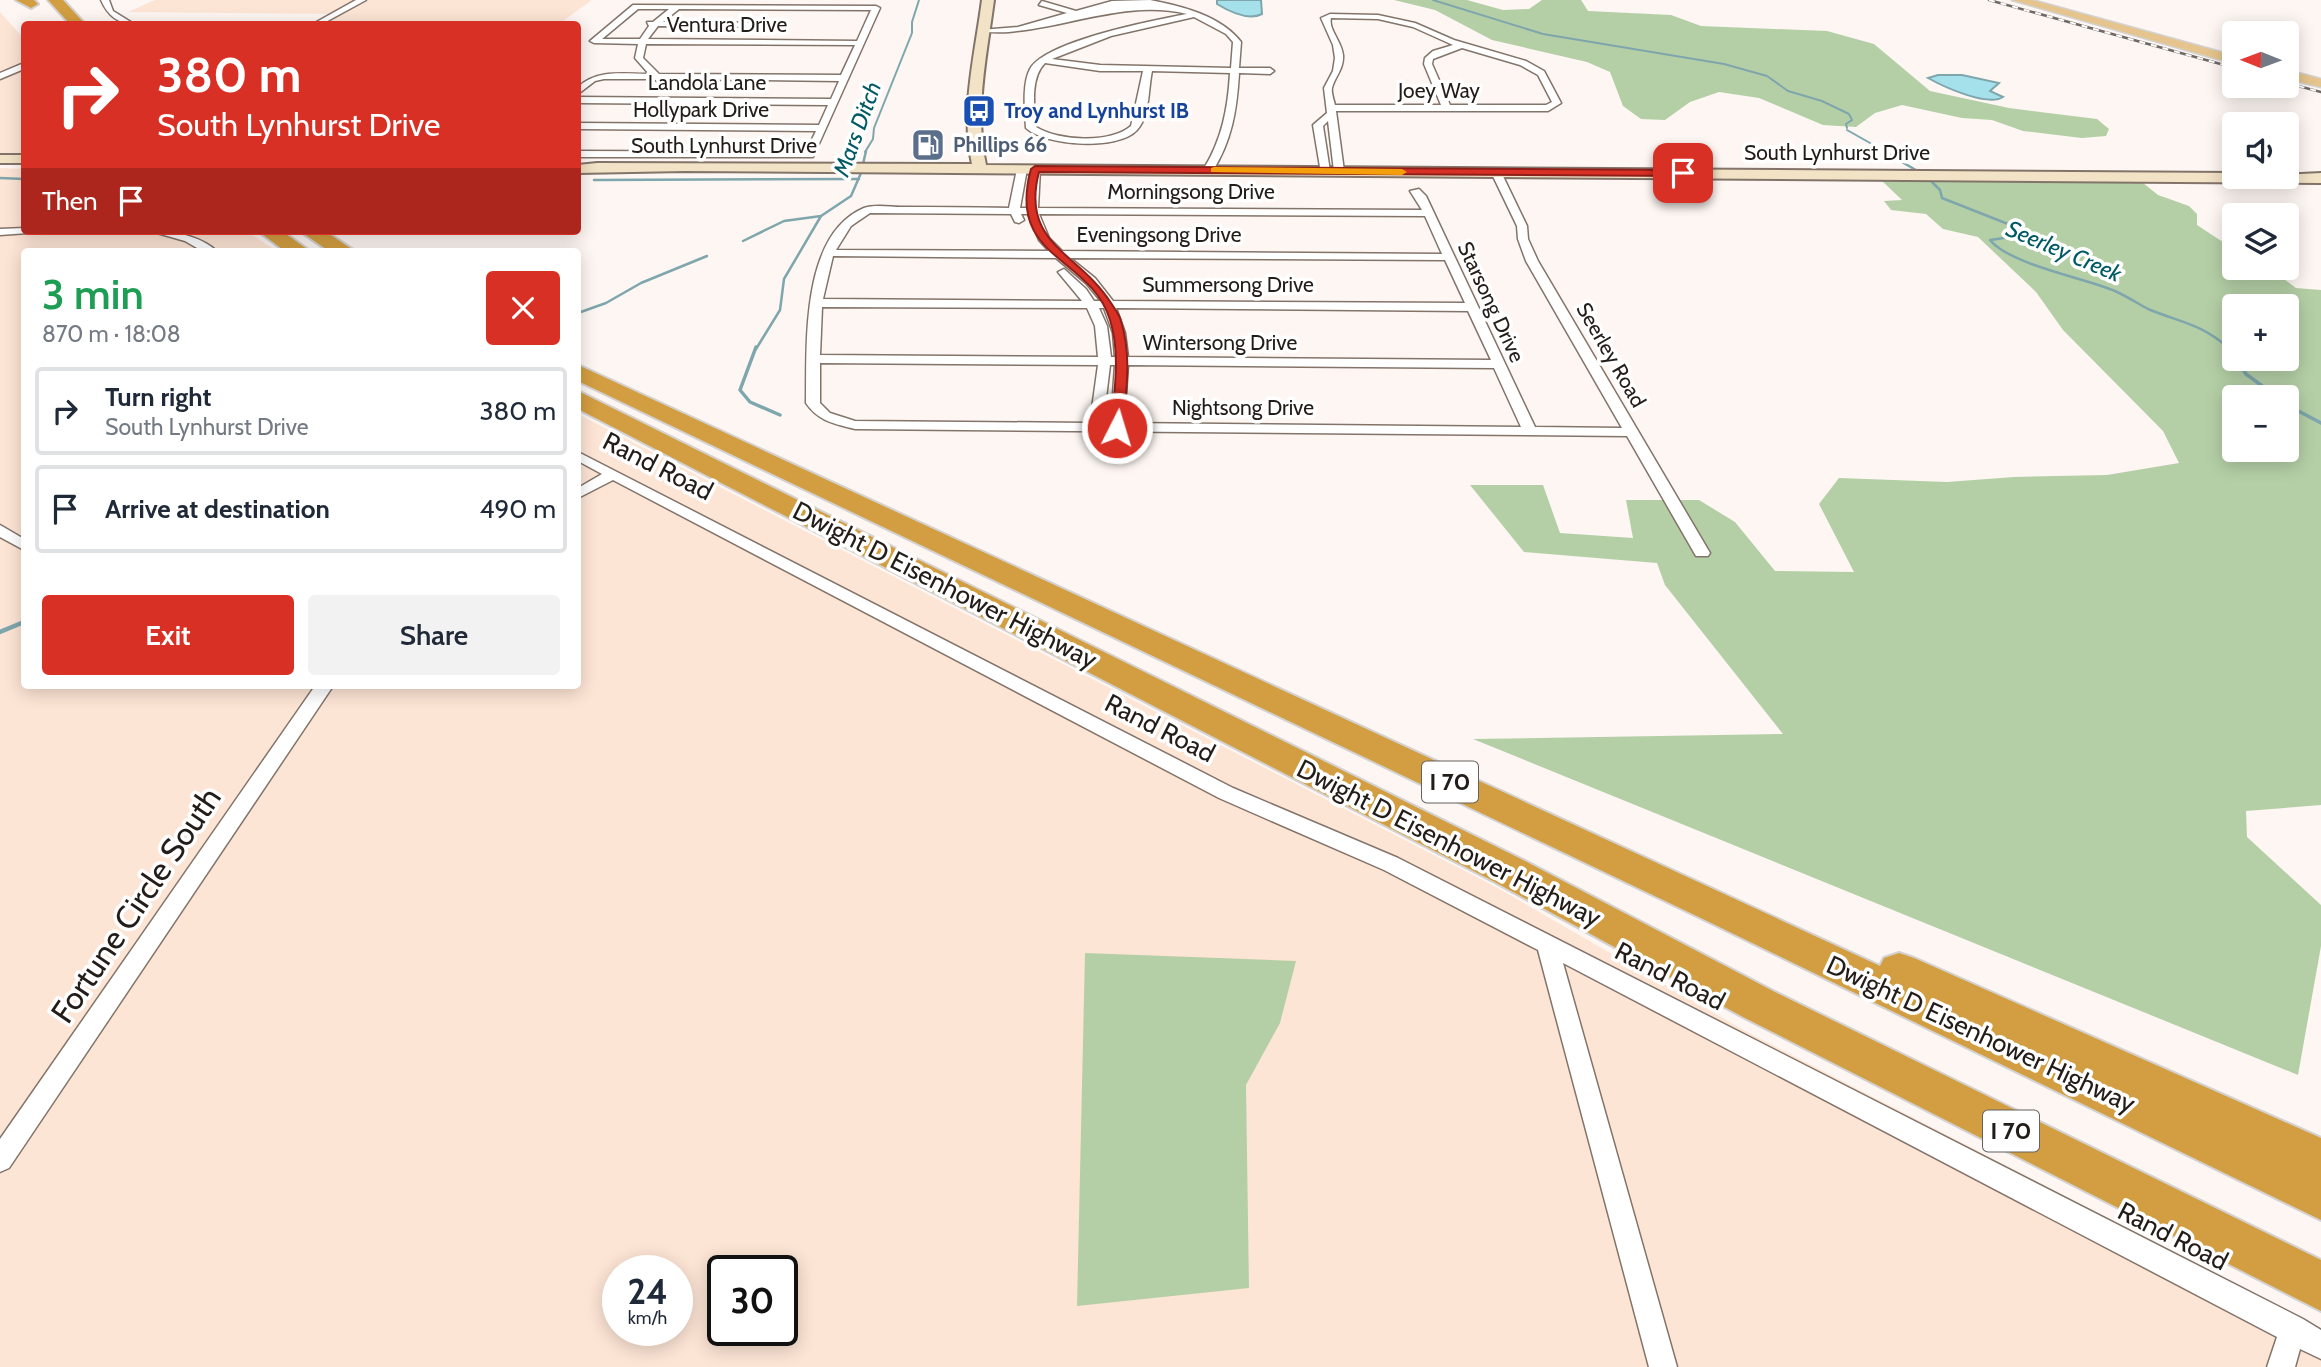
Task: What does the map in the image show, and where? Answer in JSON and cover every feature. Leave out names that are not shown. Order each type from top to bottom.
[{"type":"highway","points":[[55,0],[75,21]]},
{"type":"highway","points":[[71,0],[86,21]]},
{"type":"highway","points":[[274,235],[294,248]]},
{"type":"highway","points":[[317,235],[338,248]]},
{"type":"highway","name":"Dwight D Eisenhower Highway","points":[[581,373],[2321,1196]]},
{"type":"highway","name":"Dwight D Eisenhower Highway","points":[[581,402],[1507,870],[1758,1004],[2321,1288]]},
{"type":"highway","points":[[1247,686],[1532,804],[2321,1161]]},
{"type":"main road","points":[[981,169],[973,138],[973,118],[988,0]]},
{"type":"main road","points":[[2018,0],[2222,56]]},
{"type":"main road","points":[[2034,0],[2222,50]]},
{"type":"main road","points":[[2300,70],[2321,76]]},
{"type":"main road","points":[[2300,77],[2321,83]]},
{"type":"main road","points":[[0,159],[21,159]]},
{"type":"main road","name":"South Lynhurst Drive","points":[[581,169],[726,159],[845,168],[2321,178]]},
{"type":"main road","name":"South Lynhurst Drive","points":[[581,164],[597,167]]},
{"type":"main road","points":[[0,165],[21,165]]},
{"type":"street","points":[[105,0],[110,12],[125,21]]},
{"type":"street","points":[[323,21],[362,0]]},
{"type":"street","points":[[984,30],[1018,29],[1112,4],[1142,2],[1166,4],[1194,15],[1235,37],[1230,124],[1219,145],[1220,155],[1235,170]]},
{"type":"street","points":[[1042,3],[1076,13]]},
{"type":"street","points":[[581,154],[726,159],[809,156],[813,154],[876,8],[673,7],[651,24],[630,56],[635,68],[643,76],[683,97]]},
{"type":"street","name":"Ventura Drive","points":[[673,7],[635,8],[594,41],[861,43]]},
{"type":"street","points":[[751,43],[782,8]]},
{"type":"street","points":[[1148,69],[1135,126],[1131,131],[1107,139],[1057,139],[1037,133],[1031,126],[1033,73],[1043,60],[1059,51],[1123,31],[1194,15]]},
{"type":"street","name":"Joey Way","points":[[1339,15],[1378,17],[1415,25],[1462,46],[1532,66],[1541,73],[1557,103],[1548,108],[1330,112],[1328,88],[1339,72],[1337,46],[1326,29],[1325,18],[1339,15]]},
{"type":"street","points":[[651,24],[766,25]]},
{"type":"street","points":[[1123,31],[1135,35]]},
{"type":"street","points":[[637,42],[639,58],[669,87]]},
{"type":"street","points":[[1447,108],[1428,64],[1429,58],[1436,53],[1462,46]]},
{"type":"street","points":[[1043,60],[1092,67],[1270,71]]},
{"type":"street","points":[[0,74],[21,67]]},
{"type":"street","points":[[581,89],[598,77],[846,78]]},
{"type":"street","name":"Landola Lane","points":[[581,100],[683,97],[697,105],[835,102]]},
{"type":"street","points":[[697,105],[711,114],[731,138]]},
{"type":"street","points":[[1330,112],[1332,171]]},
{"type":"street","points":[[722,125],[720,139],[726,159]]},
{"type":"street","name":"Hollypark Drive","points":[[581,126],[722,125],[824,128]]},
{"type":"street","points":[[1208,170],[1220,155]]},
{"type":"street","points":[[1029,169],[1014,210],[1026,234],[1042,254],[1074,281],[1093,304],[1103,327],[1105,361],[1096,427]]},
{"type":"street","points":[[1029,169],[1030,210],[1038,231],[1057,254],[1095,285],[1116,319],[1122,361],[1117,428]]},
{"type":"street","name":"Seerley Road","points":[[1496,172],[1522,226],[1523,239],[1532,261],[1702,553]]},
{"type":"street","name":"Starsong Drive","points":[[1415,191],[1421,196],[1530,431]]},
{"type":"street","name":"Morningsong Drive","points":[[829,253],[852,220],[868,210],[1429,213]]},
{"type":"street","points":[[0,232],[21,231]]},
{"type":"street","points":[[172,235],[189,239],[205,248]]},
{"type":"street","points":[[814,359],[820,274],[829,253]]},
{"type":"street","name":"Eveningsong Drive","points":[[829,253],[1447,257]]},
{"type":"street","name":"Summersong Drive","points":[[816,303],[1471,307]]},
{"type":"street","name":"Nightsong Drive","points":[[814,359],[813,403],[816,410],[826,417],[855,425],[1632,432]]},
{"type":"street","name":"Wintersong Drive","points":[[814,359],[1499,364]]},
{"type":"street","name":"Rand Road","points":[[581,458],[1213,787],[1357,848],[2321,1345]]},
{"type":"street","points":[[581,492],[612,474]]},
{"type":"street","points":[[0,530],[21,543]]},
{"type":"street","name":"Fortune Circle South","points":[[0,1160],[322,689]]},
{"type":"street","points":[[1547,944],[1663,1367]]},
{"type":"street","points":[[2281,1367],[2293,1329]]},
{"type":"shaded area","points":[[155,0],[355,0],[329,14],[128,12]]},
{"type":"shaded area","points":[[369,0],[592,0],[563,21],[330,21]]},
{"type":"shaded area","points":[[0,12],[21,36],[21,154],[0,154]]},
{"type":"shaded area","points":[[0,168],[21,169],[21,235],[252,235],[272,248],[21,248],[21,689],[581,689],[581,416],[1496,887],[1747,1032],[2321,1328],[2321,1367],[0,1367]]},
{"type":"green space","points":[[1394,0],[1467,0],[1503,10],[1529,9],[1542,0],[1581,0],[1588,11],[1671,15],[1701,26],[1827,31],[1874,44],[1930,91],[2009,108],[2097,119],[2109,129],[2106,136],[2082,138],[2023,131],[1992,120],[1962,118],[1902,105],[1875,113],[1856,127],[1823,125],[1759,98],[1719,92],[1690,102],[1665,120],[1641,119],[1623,106],[1610,72],[1587,62],[1492,40],[1435,10]]},
{"type":"green space","points":[[1879,178],[2138,179],[2158,195],[2189,206],[2197,214],[2197,225],[2222,241],[2222,280],[2285,280],[2296,288],[2321,290],[2321,805],[2246,811],[2247,837],[2321,905],[2321,946],[2298,1075],[1473,739],[1783,734],[1665,585],[1657,563],[1524,552],[1470,485],[1543,485],[1560,533],[1633,538],[1626,500],[1699,500],[1735,522],[1775,571],[1854,572],[1819,504],[1839,478],[1947,482],[2107,475],[2179,463],[2163,431],[2063,330],[2036,292],[1978,237],[1943,229],[1926,214],[1891,210],[1884,201],[1902,200]]},
{"type":"green space","points":[[1085,953],[1296,961],[1280,1023],[1246,1085],[1249,1288],[1077,1306]]},
{"type":"water","points":[[1217,0],[1261,0],[1262,14],[1251,17],[1239,15],[1217,4]]},
{"type":"water","points":[[1938,75],[1962,75],[1999,83],[1990,91],[2003,97],[1987,100],[1977,98],[1928,78]]},
{"type":"waterway","name":"Mars Ditch","points":[[865,152],[873,139],[874,128],[912,33],[912,22],[919,0]]},
{"type":"waterway","name":"Seerley Creek","points":[[1433,0],[1543,34],[1724,64],[1767,76],[1788,91],[1822,101],[1849,114],[1852,120],[1846,124],[1847,128]]},
{"type":"waterway","name":"Seerley Creek","points":[[1847,130],[1886,152]]},
{"type":"waterway","name":"Mars Ditch","points":[[858,179],[866,151]]},
{"type":"waterway","name":"Seerley Creek","points":[[1883,151],[1921,173]]},
{"type":"waterway","points":[[0,178],[21,179]]},
{"type":"waterway","name":"Seerley Creek","points":[[1928,178],[1940,190],[1942,198],[2008,224],[2009,231],[2004,238],[1990,240],[2000,249],[2030,263],[2115,291],[2148,309],[2190,324],[2222,342]]},
{"type":"waterway","points":[[594,180],[858,179]]},
{"type":"waterway","name":"Mars Ditch","points":[[821,216],[851,196],[858,179]]},
{"type":"waterway","name":"Mars Ditch","points":[[743,241],[784,221],[821,216]]},
{"type":"waterway","points":[[756,349],[780,310],[784,279],[821,216]]},
{"type":"waterway","name":"Mars Ditch","points":[[581,312],[707,256]]},
{"type":"waterway","points":[[756,347],[740,390],[750,402],[780,415]]},
{"type":"waterway","name":"Seerley Creek","points":[[2244,371],[2261,385]]},
{"type":"waterway","name":"Seerley Creek","points":[[2299,411],[2321,423]]},
{"type":"waterway","name":"Mars Ditch","points":[[0,632],[21,623]]},
{"type":"railway","points":[[1989,0],[2222,64]]},
{"type":"railway","points":[[2300,86],[2321,92]]},
{"type":"slow traffic","points":[[1214,170],[1402,172]]},
{"type":"place","name":"Troy and Lynhurst IB","points":[[979,111]]},
{"type":"place","name":"Phillips 66","points":[[928,145]]},
{"type":"route","points":[[1117,428],[1122,361],[1116,319],[1095,285],[1057,254],[1033,223],[1030,189],[1035,169],[1683,173]]}]
